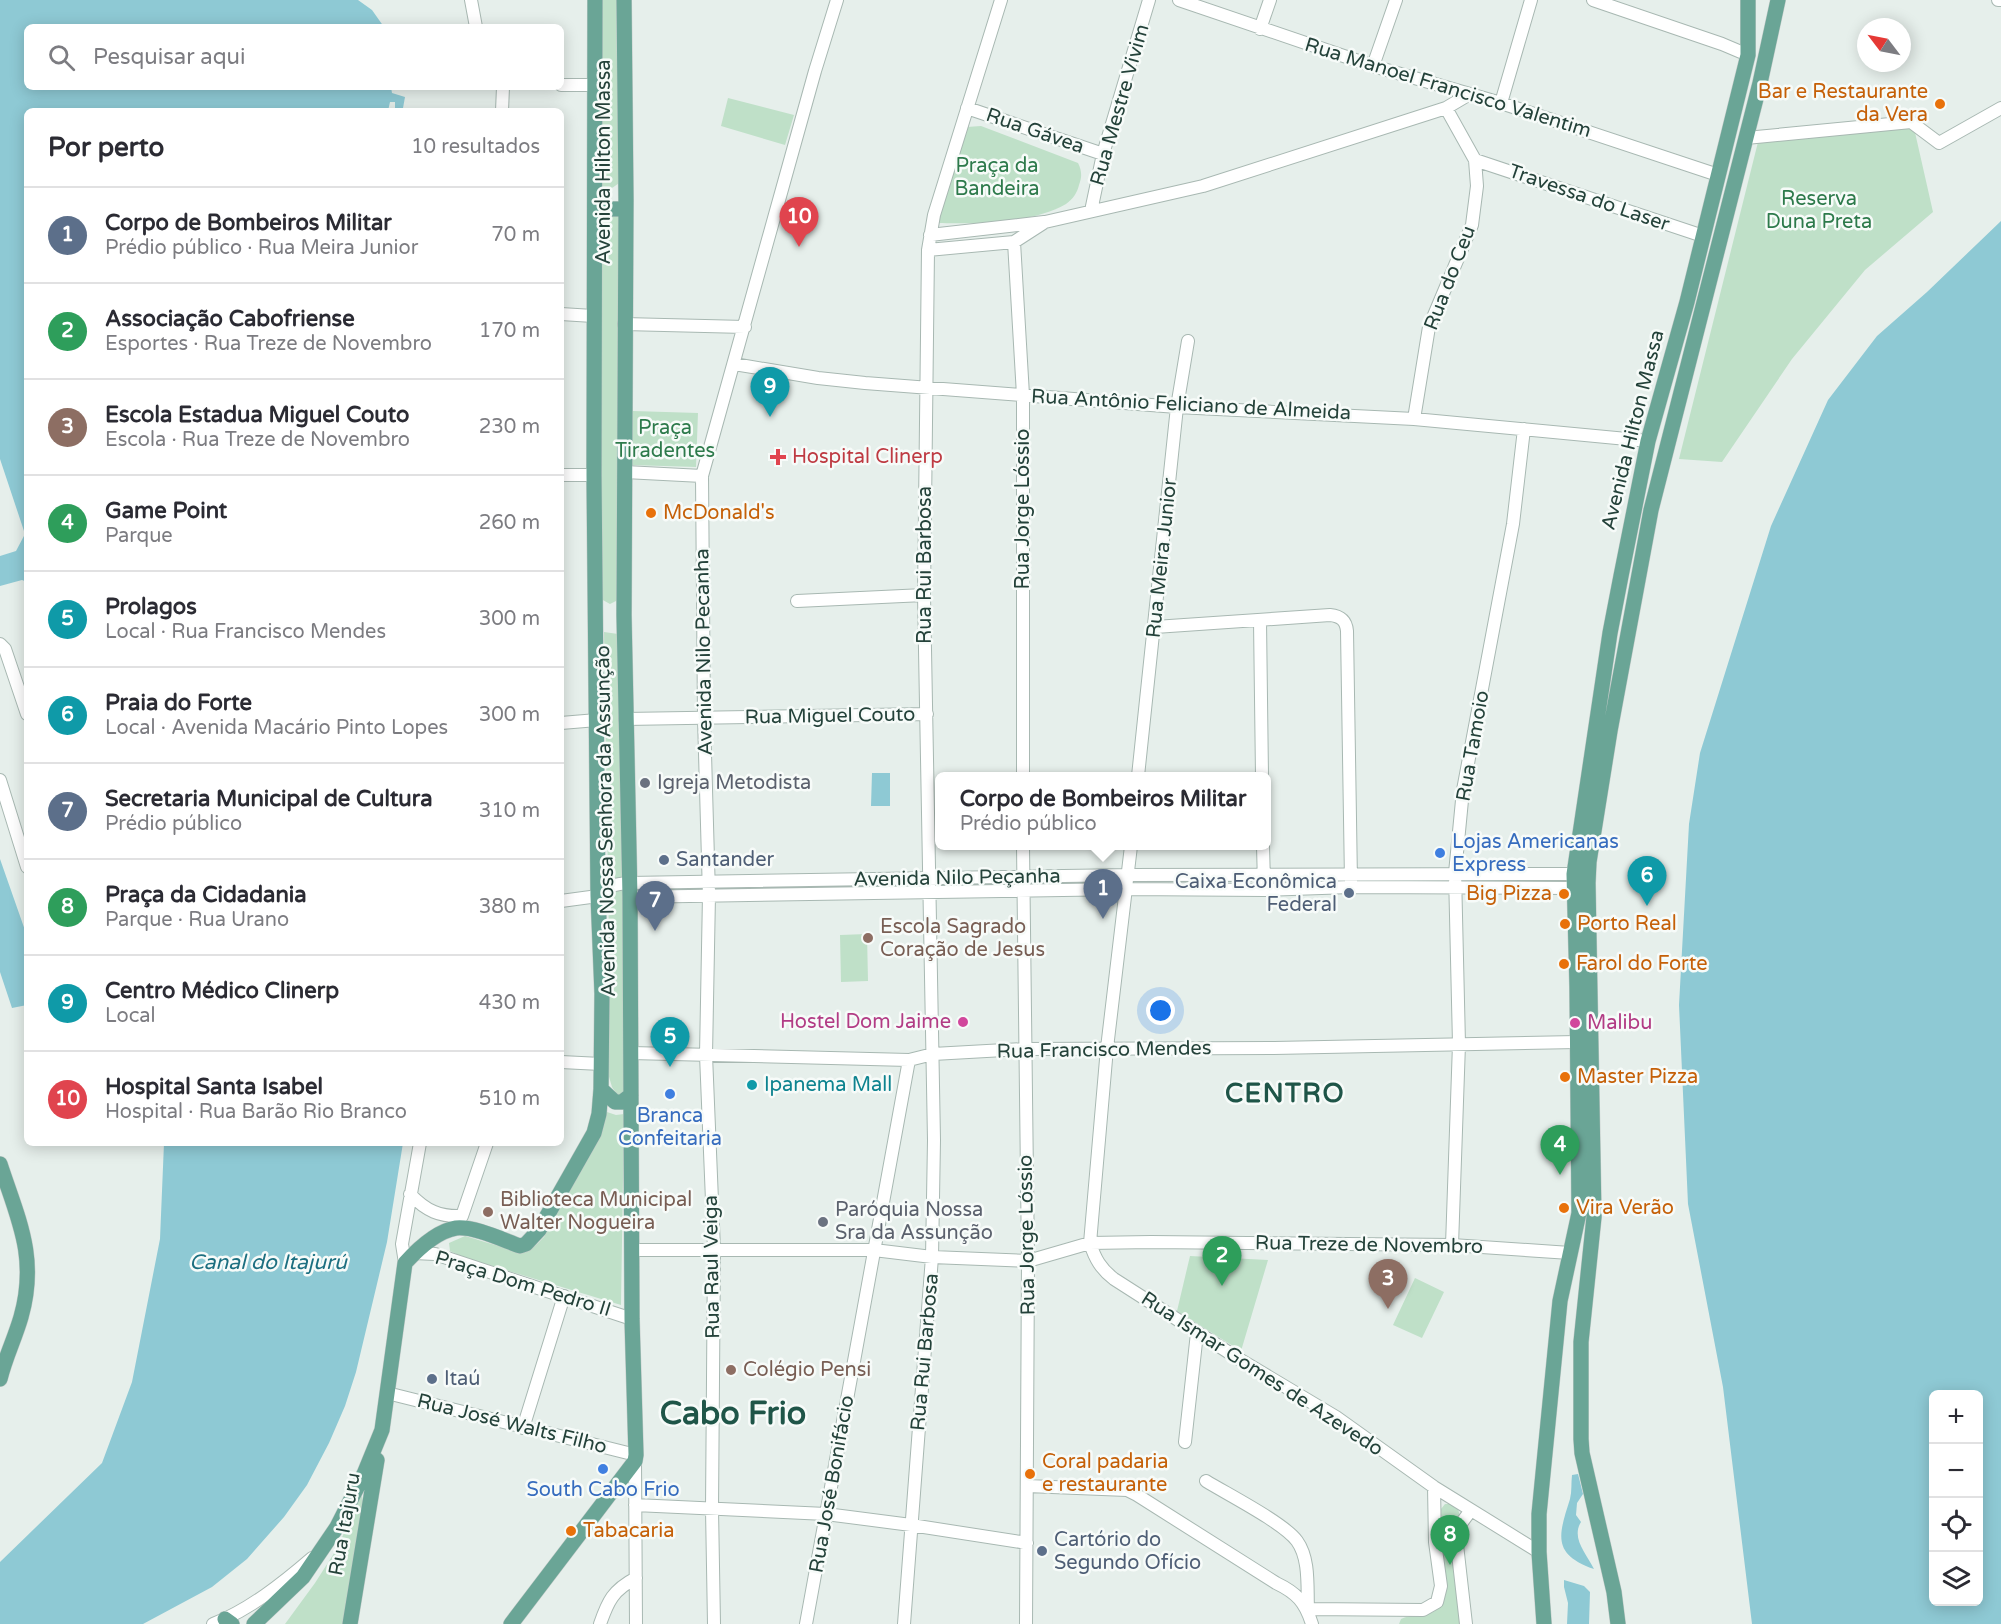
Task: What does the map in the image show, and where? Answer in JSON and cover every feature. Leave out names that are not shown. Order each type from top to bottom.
[{"type":"main road","name":"Avenida Nossa Senhora da Assunção","points":[[410,1258],[440,1235],[456,1228],[481,1232],[520,1246],[531,1240],[539,1230],[594,1133],[599,1114],[602,994],[598,896],[594,474],[595,0]]},
{"type":"main road","name":"Avenida Hilton Massa","points":[[624,0],[626,209],[624,324]]},
{"type":"main road","name":"Avenida Hilton Massa","points":[[1544,1624],[1539,1514],[1560,1301],[1579,1213],[1574,881],[1618,590],[1648,441],[1687,302],[1748,55],[1749,6]]},
{"type":"main road","points":[[1749,6],[1776,6]]},
{"type":"main road","name":"Avenida Hilton Massa","points":[[1618,1624],[1614,1592],[1581,1446],[1581,1342],[1593,1228],[1594,1196],[1589,862],[1648,520],[1746,138],[1776,6]]},
{"type":"main road","points":[[595,208],[626,209]]},
{"type":"main road","name":"Avenida Nossa Senhora da Assunção","points":[[624,324],[625,718],[631,1053],[632,1319],[636,1458]]},
{"type":"main road","points":[[1618,590],[1634,593]]},
{"type":"main road","points":[[597,616],[611,620],[624,615]]},
{"type":"main road","points":[[602,994],[616,985],[629,993]]},
{"type":"main road","points":[[601,1089],[615,1102],[621,1102],[631,1095]]},
{"type":"main road","points":[[0,1164],[22,1229],[29,1274],[21,1318],[0,1379]]},
{"type":"main road","points":[[254,1624],[303,1577],[337,1527],[382,1430],[410,1258]]},
{"type":"main road","name":"Rua Itajuru","points":[[350,1624],[382,1430]]},
{"type":"main road","points":[[511,1624],[636,1458]]},
{"type":"street","points":[[471,0],[475,24]]},
{"type":"street","name":"Avenida Nilo Pecanha","points":[[706,1055],[709,895],[704,718],[702,476],[837,0]]},
{"type":"street","name":"Rua Rui Barbosa","points":[[904,1624],[932,1257],[933,1054],[924,595],[928,250],[934,215],[1001,0]]},
{"type":"street","name":"Rua Mestre Vivim","points":[[1091,211],[1103,154],[1149,0]]},
{"type":"street","name":"Rua Manoel Francisco Valentim","points":[[1179,0],[1373,66],[1501,103],[1718,175]]},
{"type":"street","points":[[1260,29],[1270,0]]},
{"type":"street","points":[[1373,66],[1396,0]]},
{"type":"street","points":[[1501,103],[1531,0]]},
{"type":"street","points":[[1593,0],[1748,55]]},
{"type":"street","points":[[564,85],[594,85]]},
{"type":"street","points":[[502,108],[503,90]]},
{"type":"street","points":[[930,235],[1045,222],[1203,186],[1446,108],[1468,95]]},
{"type":"street","name":"Rua Gávea","points":[[968,108],[1103,154]]},
{"type":"street","points":[[1446,108],[1476,160]]},
{"type":"street","points":[[1746,138],[1911,122],[1939,142],[2001,108]]},
{"type":"street","name":"Travessa do Laser","points":[[1476,160],[1702,236]]},
{"type":"street","name":"Rua do Ceu","points":[[1414,419],[1429,327],[1472,225],[1476,160]]},
{"type":"street","points":[[928,250],[1014,242],[1045,222]]},
{"type":"street","name":"Rua Jorge Lóssio","points":[[1014,242],[1023,395],[1023,772]]},
{"type":"street","points":[[564,314],[593,316]]},
{"type":"street","points":[[624,324],[745,327]]},
{"type":"street","name":"Rua Meira Junior","points":[[1139,772],[1177,407],[1188,340]]},
{"type":"street","name":"Rua Antônio Feliciano de Almeida","points":[[734,364],[818,378],[1177,407],[1414,419],[1648,441]]},
{"type":"street","name":"Rua Tamoio","points":[[1452,1245],[1459,1044],[1455,873],[1463,790],[1514,524],[1524,429]]},
{"type":"street","points":[[625,472],[702,476]]},
{"type":"street","points":[[564,475],[594,474]]},
{"type":"street","points":[[797,601],[924,595]]},
{"type":"street","points":[[1155,627],[1330,615],[1337,616],[1347,625],[1351,881]]},
{"type":"street","points":[[1260,621],[1262,772]]},
{"type":"street","points":[[0,644],[4,648],[24,705]]},
{"type":"street","name":"Rua Miguel Couto","points":[[625,718],[927,714]]},
{"type":"street","points":[[564,723],[597,720]]},
{"type":"street","points":[[0,780],[24,857]]},
{"type":"street","name":"Rua Jorge Lóssio","points":[[1023,850],[1028,1261],[1026,1624]]},
{"type":"street","points":[[1090,1243],[1107,1048],[1130,850]]},
{"type":"street","points":[[1263,850],[1265,890]]},
{"type":"street","name":"Avenida Nilo Peçanha","points":[[629,890],[708,881],[929,885],[1023,891],[1265,890],[1455,873],[1574,881]]},
{"type":"street","name":"Avenida Nilo Peçanha","points":[[629,890],[709,895],[929,885],[1023,878],[1127,875],[1263,875],[1455,888],[1574,881]]},
{"type":"street","points":[[564,901],[598,896],[605,888],[615,884],[629,890]]},
{"type":"street","name":"Rua Francisco Mendes","points":[[631,1053],[909,1060],[933,1054],[1024,1049],[1274,1048],[1577,1042]]},
{"type":"street","name":"Rua Raul Veiga","points":[[706,1055],[714,1249],[712,1509],[714,1624]]},
{"type":"street","name":"Rua José Bonifácio","points":[[806,1624],[909,1060]]},
{"type":"street","points":[[564,1062],[600,1064]]},
{"type":"street","points":[[410,1258],[402,1244],[419,1146]]},
{"type":"street","points":[[462,1216],[486,1146]]},
{"type":"street","points":[[410,1194],[421,1206],[433,1213],[462,1216],[477,1225],[481,1232]]},
{"type":"street","name":"Rua Treze de Novembro","points":[[631,1250],[874,1250],[932,1257],[1028,1261],[1090,1243],[1249,1242],[1452,1245],[1570,1253]]},
{"type":"street","name":"Rua Ismar Gomes de Azevedo","points":[[1090,1243],[1096,1260],[1104,1271],[1197,1333],[1336,1417],[1434,1487],[1539,1552]]},
{"type":"street","name":"Praça Dom Pedro II","points":[[410,1258],[435,1254],[632,1319]]},
{"type":"street","points":[[523,1428],[564,1296]]},
{"type":"street","points":[[1185,1442],[1197,1333]]},
{"type":"street","name":"Rua José Walts Filho","points":[[387,1393],[636,1458]]},
{"type":"street","points":[[636,1458],[636,1624]]},
{"type":"street","points":[[1206,1481],[1280,1527],[1297,1541],[1307,1573],[1308,1609],[1312,1624]]},
{"type":"street","points":[[1027,1486],[1127,1490],[1292,1591],[1308,1609],[1423,1610],[1437,1602],[1441,1586],[1435,1542],[1434,1487]]},
{"type":"street","points":[[635,1505],[826,1514],[1027,1543]]},
{"type":"street","points":[[1467,1624],[1456,1536],[1457,1529],[1471,1510]]},
{"type":"street","points":[[223,1622],[295,1572],[322,1549]]},
{"type":"street","points":[[600,1624],[605,1609],[615,1592],[636,1578]]},
{"type":"green space","points":[[599,0],[616,0],[619,183],[608,189],[601,187]]},
{"type":"green space","points":[[728,98],[794,115],[785,145],[721,126]]},
{"type":"green space","name":"Praça da Bandeira","points":[[981,126],[1078,163],[1081,179],[1073,198],[1053,210],[1021,219],[938,223],[967,127]]},
{"type":"green space","name":"Reserva Duna Preta","points":[[1914,128],[1933,212],[1865,270],[1792,359],[1722,462],[1679,459],[1759,138]]},
{"type":"green space","points":[[601,212],[619,212],[618,600],[610,604],[601,599]]},
{"type":"green space","name":"Praça Tiradentes","points":[[633,411],[698,413],[696,467],[631,465]]},
{"type":"green space","points":[[604,632],[618,634],[627,1093],[618,1096],[612,1087],[607,1070],[609,938]]},
{"type":"green space","points":[[867,934],[868,981],[841,982],[840,935]]},
{"type":"green space","points":[[607,1112],[616,1115],[624,1114],[621,1305],[463,1257],[450,1251],[449,1243],[465,1236],[497,1246],[522,1250],[537,1244],[544,1237],[602,1130]]},
{"type":"green space","points":[[1190,1256],[1268,1260],[1241,1351],[1177,1311]]},
{"type":"green space","points":[[1415,1278],[1444,1292],[1422,1338],[1393,1325]]},
{"type":"green space","points":[[361,1492],[366,1516],[343,1624],[285,1624],[338,1547]]},
{"type":"green space","points":[[1445,1504],[1453,1504],[1460,1516],[1463,1624],[1399,1624],[1401,1619],[1427,1614],[1438,1609],[1446,1594],[1441,1509]]},
{"type":"water","points":[[0,0],[358,0],[372,10],[382,24],[24,24],[24,90],[392,90],[392,93],[405,97],[403,108],[395,108],[395,102],[390,102],[389,108],[24,108],[24,531],[0,459]]},
{"type":"water","points":[[2001,221],[2001,1624],[1752,1624],[1723,1387],[1688,1204],[1679,1005],[1689,824],[1700,753],[1771,526],[1828,400],[1877,336]]},
{"type":"water","points":[[24,536],[24,581],[0,586],[0,556],[16,551]]},
{"type":"water","points":[[872,773],[890,773],[890,806],[871,806]]},
{"type":"water","points":[[0,859],[24,927],[24,1006],[12,1008],[0,972]]},
{"type":"water","name":"Canal do Itajurú","points":[[164,1146],[403,1146],[387,1242],[356,1372],[345,1406],[329,1443],[307,1485],[284,1517],[247,1559],[212,1587],[143,1624],[0,1624],[0,1562],[102,1463],[132,1382],[160,1239]]},
{"type":"water","points":[[1578,1474],[1583,1494],[1577,1503],[1576,1515],[1581,1522],[1578,1528],[1579,1540],[1594,1569],[1571,1557],[1562,1542],[1561,1533],[1571,1496],[1572,1475]]},
{"type":"water","points":[[1564,1580],[1584,1586],[1590,1592],[1589,1624],[1567,1624],[1568,1603]]},
{"type":"place","name":"Bar e Restaurante da Vera","points":[[1940,104]]},
{"type":"place","name":"Hospital Santa Isabel","points":[[799,247]]},
{"type":"place","name":"Centro Médico Clinerp","points":[[770,417]]},
{"type":"place","name":"Hospital Clinerp","points":[[778,457]]},
{"type":"place","name":"McDonald's","points":[[651,513]]},
{"type":"place","name":"Igreja Metodista","points":[[645,783]]},
{"type":"place","name":"Lojas Americanas Express","points":[[1440,853]]},
{"type":"place","name":"Santander","points":[[664,860]]},
{"type":"place","name":"Caixa Econômica Federal","points":[[1349,893]]},
{"type":"place","name":"Big Pizza","points":[[1564,894]]},
{"type":"place","name":"Praia do Forte","points":[[1647,906]]},
{"type":"place","name":"Corpo de Bombeiros Militar","points":[[1103,919]]},
{"type":"place","name":"Porto Real","points":[[1565,924]]},
{"type":"place","name":"Secretaria Municipal de Cultura","points":[[655,931]]},
{"type":"place","name":"Escola Sagrado Coração de Jesus","points":[[868,938]]},
{"type":"place","name":"Farol do Forte","points":[[1564,964]]},
{"type":"place","name":"Hostel Dom Jaime","points":[[963,1022]]},
{"type":"place","name":"Malibu","points":[[1575,1023]]},
{"type":"place","name":"Prolagos","points":[[670,1067]]},
{"type":"place","name":"Master Pizza","points":[[1565,1077]]},
{"type":"place","name":"Ipanema Mall","points":[[752,1085]]},
{"type":"place","name":"Branca Confeitaria","points":[[670,1094]]},
{"type":"place","name":"Game Point","points":[[1560,1175]]},
{"type":"place","name":"Vira Verão","points":[[1564,1208]]},
{"type":"place","name":"Biblioteca Municipal Walter Nogueira","points":[[488,1212]]},
{"type":"place","name":"Paróquia Nossa Sra da Assunção","points":[[823,1222]]},
{"type":"place","name":"Associação Cabofriense","points":[[1222,1286]]},
{"type":"place","name":"Escola Estadua Miguel Couto","points":[[1388,1309]]},
{"type":"place","name":"Colégio Pensi","points":[[731,1370]]},
{"type":"place","name":"Itaú","points":[[432,1379]]},
{"type":"place","name":"South Cabo Frio","points":[[603,1469]]},
{"type":"place","name":"Coral padaria e restaurante","points":[[1030,1474]]},
{"type":"place","name":"Tabacaria","points":[[571,1531]]},
{"type":"place","name":"Cartório do Segundo Ofício","points":[[1042,1551]]},
{"type":"place","name":"Praça da Cidadania","points":[[1450,1565]]},
{"type":"district","name":"CENTRO","points":[[1285,1093]]},
{"type":"district","name":"Cabo Frio","points":[[733,1414]]}]
